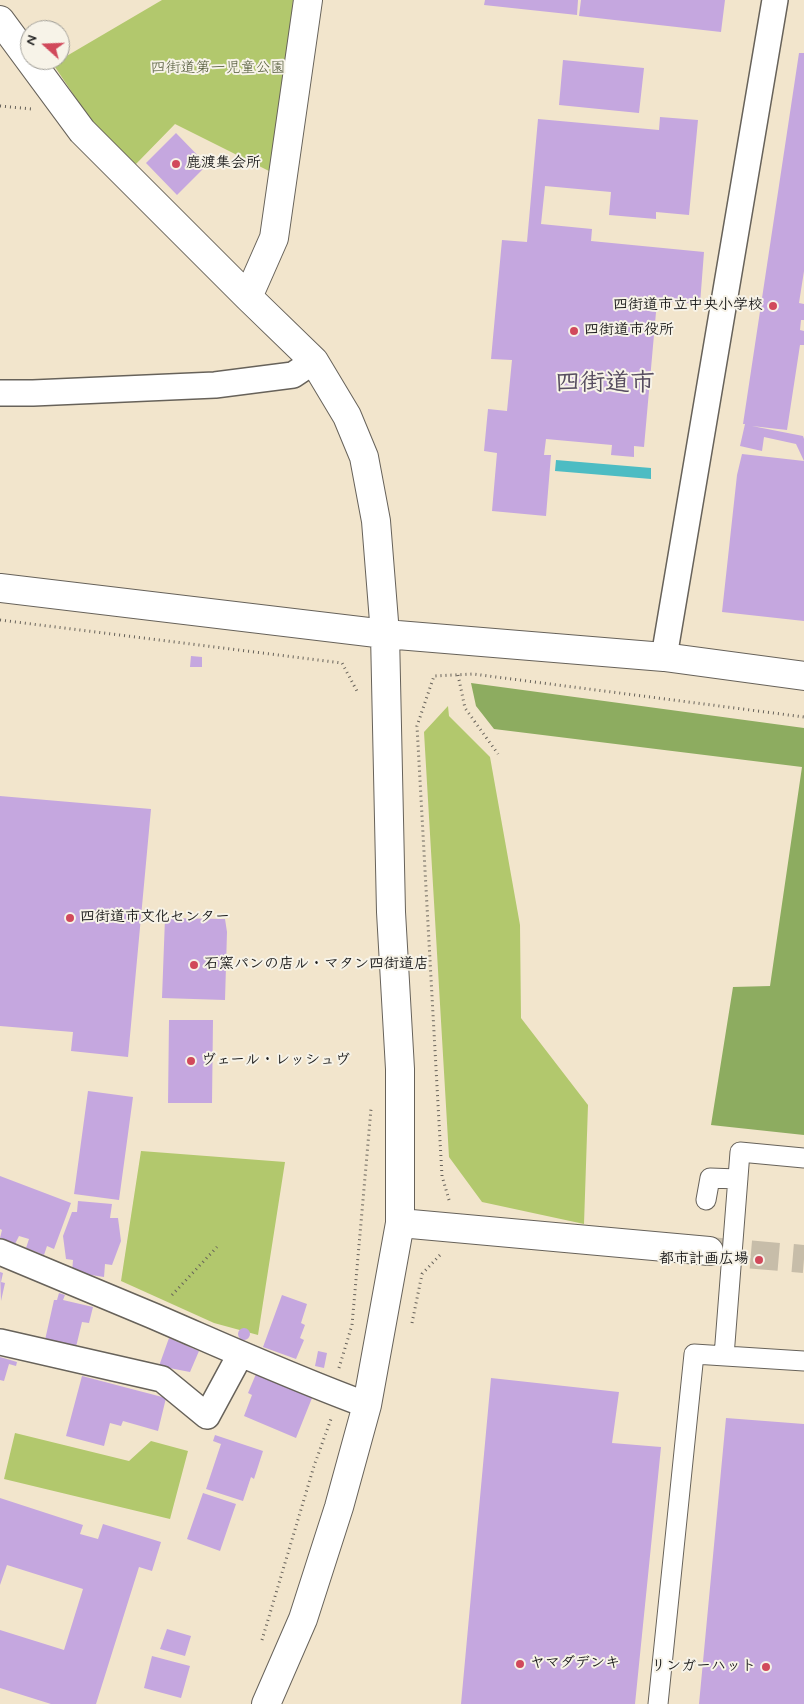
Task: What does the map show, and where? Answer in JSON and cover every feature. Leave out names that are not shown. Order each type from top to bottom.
[{"type":"street","points":[[248,297],[274,238],[308,0]]},
{"type":"street","points":[[664,657],[775,0]]},
{"type":"street","points":[[0,20],[82,131],[314,361],[347,416],[364,458],[376,520],[385,634],[391,912],[400,1069],[400,1224],[366,1405],[339,1507],[303,1619],[266,1704]]},
{"type":"street","points":[[0,393],[215,385],[292,375],[314,361]]},
{"type":"street","points":[[0,588],[385,634],[664,657],[804,676]]},
{"type":"street","points":[[724,1356],[740,1152],[804,1158]]},
{"type":"street","points":[[706,1200],[710,1178],[738,1179]]},
{"type":"street","points":[[400,1224],[709,1251]]},
{"type":"street","points":[[0,1252],[240,1354],[366,1405]]},
{"type":"street","points":[[0,1342],[162,1379],[208,1416],[240,1354]]},
{"type":"street","points":[[658,1704],[694,1354],[804,1361]]},
{"type":"path","points":[[0,620],[342,663],[360,697]]},
{"type":"path","points":[[450,1205],[442,1176],[417,726],[434,676],[473,674],[804,718]]},
{"type":"path","points":[[458,675],[465,708],[498,754]]},
{"type":"path","points":[[260,1647],[335,1393],[352,1326],[371,1101]]},
{"type":"path","points":[[153,1316],[217,1247]]},
{"type":"green space","name":"四街道第一児童公園","points":[[162,0],[293,0],[277,175],[175,124],[136,164],[108,146],[57,70],[70,70],[70,54]]},
{"type":"green space","points":[[471,683],[804,728],[804,1135],[711,1125],[733,987],[770,986],[802,767],[494,729],[476,706]]},
{"type":"green space","points":[[448,706],[449,716],[490,757],[520,925],[521,1018],[588,1105],[584,1224],[482,1202],[449,1157],[424,732]]},
{"type":"green space","points":[[141,1151],[285,1162],[258,1335],[214,1323],[121,1281]]},
{"type":"green space","points":[[15,1433],[129,1461],[151,1441],[188,1451],[170,1519],[4,1479]]},
{"type":"water","points":[[556,460],[651,468],[651,479],[555,471]]},
{"type":"building","points":[[485,0],[578,0],[577,15],[484,5]]},
{"type":"building","points":[[581,0],[725,0],[721,32],[579,16]]},
{"type":"building","points":[[799,53],[804,53],[804,271],[799,303],[804,304],[804,320],[801,320],[800,330],[804,331],[804,345],[800,345],[787,430],[752,426],[803,436],[804,461],[796,444],[764,437],[762,451],[740,446],[745,424],[743,424]]},
{"type":"building","points":[[563,60],[644,68],[639,113],[559,105]]},
{"type":"building","name":"四街道市役所","points":[[660,117],[698,120],[689,215],[656,212],[656,219],[609,215],[611,192],[545,186],[541,224],[592,229],[591,241],[704,252],[700,304],[657,301],[644,447],[634,446],[634,457],[611,455],[612,445],[546,439],[544,455],[551,455],[546,516],[492,511],[497,453],[484,451],[488,409],[507,411],[512,360],[491,359],[502,240],[527,242],[538,119],[659,130]]},
{"type":"building","name":"鹿渡集会所","points":[[176,133],[207,165],[177,195],[146,163]]},
{"type":"building","points":[[742,454],[804,461],[804,621],[722,612],[737,475]]},
{"type":"building","points":[[191,656],[202,657],[202,667],[190,667]]},
{"type":"building","name":"四街道市文化センター","points":[[0,796],[151,809],[128,1057],[71,1051],[73,1032],[0,1026]]},
{"type":"building","name":"石窯パンの店ル・マタン四街道店","points":[[165,918],[225,919],[227,932],[225,1000],[162,998]]},
{"type":"building","name":"ヴェール・レッシュヴ","points":[[169,1020],[213,1020],[212,1103],[168,1103]]},
{"type":"building","points":[[88,1091],[133,1097],[119,1200],[74,1194]]},
{"type":"building","points":[[0,1176],[71,1203],[54,1249],[47,1246],[44,1255],[26,1248],[29,1239],[19,1236],[15,1244],[0,1238],[2,1230],[0,1229]]},
{"type":"building","points":[[78,1201],[112,1204],[110,1218],[118,1218],[121,1241],[112,1265],[105,1264],[104,1277],[72,1272],[73,1260],[66,1259],[63,1236],[72,1212],[77,1212]]},
{"type":"building","points":[[0,1272],[3,1273],[1,1282],[5,1283],[1,1301]]},
{"type":"building","points":[[59,1293],[65,1295],[63,1300],[93,1307],[89,1323],[82,1322],[76,1347],[45,1340],[54,1300],[57,1300]]},
{"type":"building","points":[[282,1295],[307,1304],[301,1323],[305,1325],[300,1338],[304,1340],[296,1359],[263,1347]]},
{"type":"building","points":[[242,1328],[246,1328],[250,1334],[246,1340],[242,1340],[238,1336],[238,1332]]},
{"type":"building","points":[[169,1338],[199,1351],[190,1372],[159,1366]]},
{"type":"building","points":[[318,1351],[327,1353],[324,1368],[315,1366]]},
{"type":"building","points":[[0,1357],[17,1362],[16,1366],[9,1364],[4,1381],[0,1380]]},
{"type":"building","points":[[256,1374],[312,1398],[296,1438],[244,1416],[252,1395],[248,1393]]},
{"type":"building","points":[[82,1376],[166,1398],[158,1431],[123,1421],[121,1426],[110,1423],[104,1446],[66,1436]]},
{"type":"building","points":[[491,1378],[619,1392],[612,1443],[661,1447],[635,1704],[461,1704]]},
{"type":"building","points":[[726,1418],[804,1424],[804,1704],[699,1704]]},
{"type":"building","points":[[215,1435],[263,1451],[254,1479],[251,1477],[243,1501],[206,1489],[221,1444],[213,1441]]},
{"type":"building","points":[[203,1493],[236,1504],[220,1551],[187,1539]]},
{"type":"building","points":[[0,1498],[83,1525],[80,1534],[98,1539],[103,1524],[161,1542],[152,1571],[139,1567],[96,1704],[51,1704],[0,1688],[0,1630],[64,1650],[83,1589],[7,1565],[0,1585]]},
{"type":"building","points":[[167,1629],[191,1636],[185,1656],[160,1649]]},
{"type":"building","points":[[152,1656],[190,1666],[181,1698],[144,1688]]},
{"type":"tunnel","points":[[709,1251],[804,1259]]},
{"type":"place","name":"鹿渡集会所","points":[[176,164]]},
{"type":"place","name":"四街道市立中央小学校","points":[[773,306]]},
{"type":"place","name":"四街道市役所","points":[[574,331]]},
{"type":"place","name":"四街道市文化センター","points":[[70,918]]},
{"type":"place","name":"石窯パンの店ル・マタン四街道店","points":[[194,965]]},
{"type":"place","name":"ヴェール・レッシュヴ","points":[[191,1061]]},
{"type":"place","name":"都市計画広場","points":[[759,1260]]},
{"type":"place","name":"ヤマダデンキ","points":[[520,1664]]},
{"type":"place","name":"リンガーハット","points":[[766,1667]]},
{"type":"district","name":"四街道市","points":[[605,385]]}]
